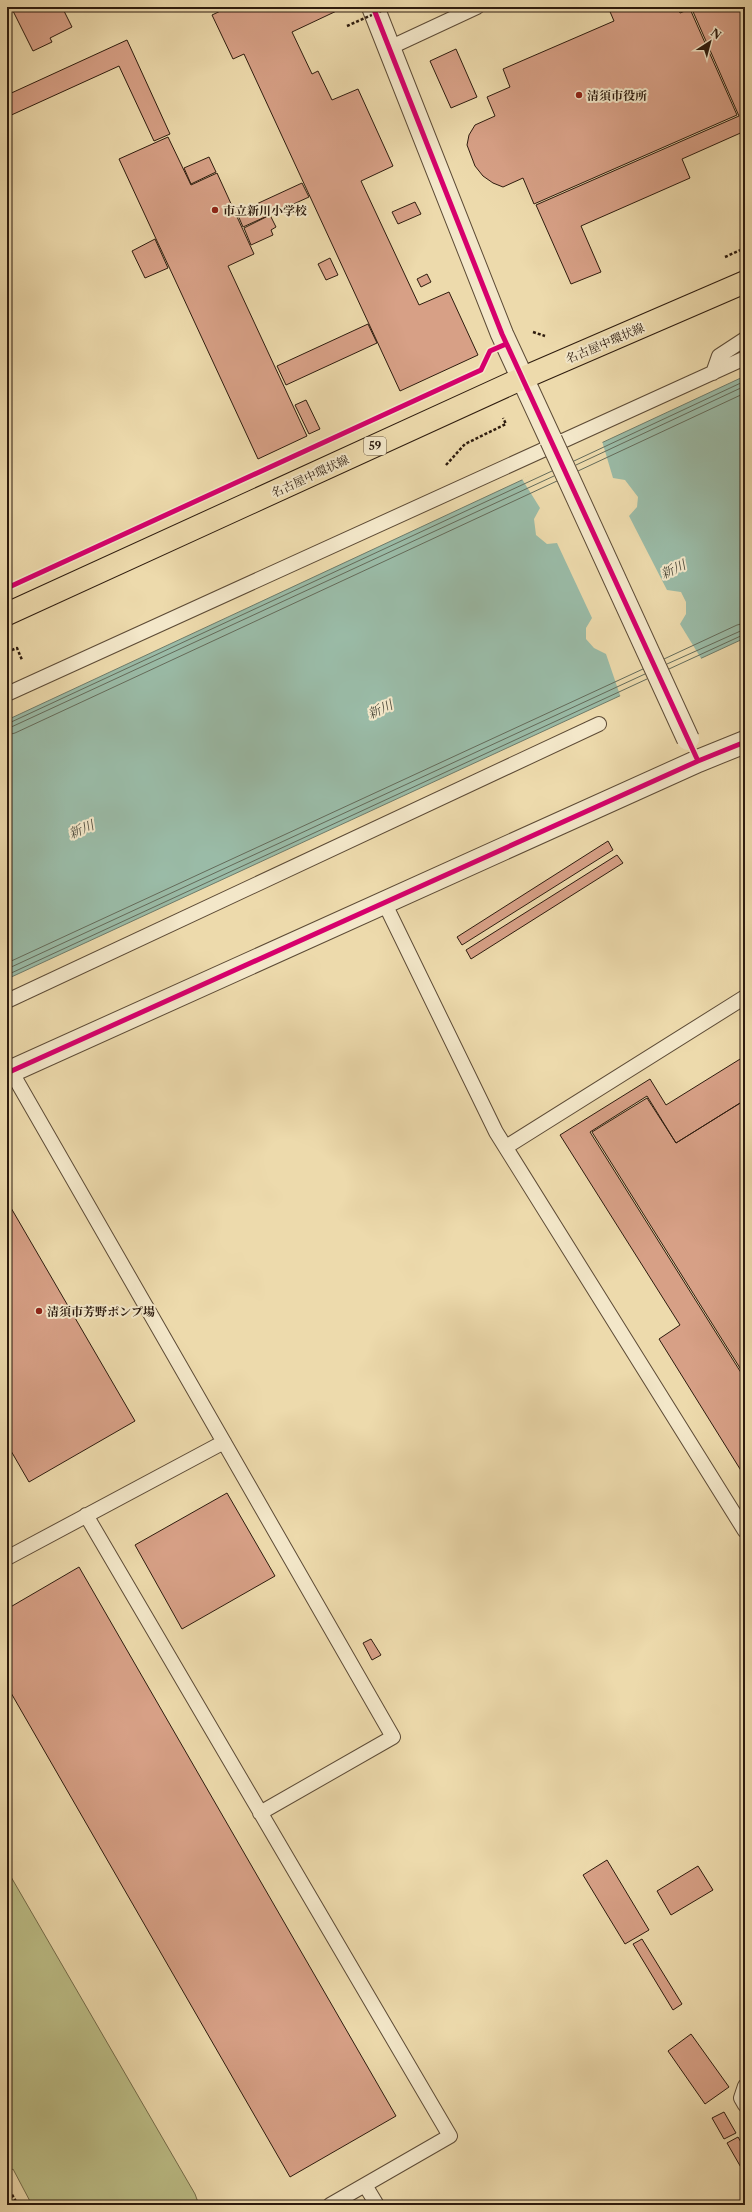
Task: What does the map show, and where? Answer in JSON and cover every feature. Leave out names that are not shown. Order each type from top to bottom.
[{"type":"main road","name":"名古屋中環状線","points":[[7,614],[523,378],[745,282]]},
{"type":"street","points":[[373,7],[502,334],[698,761]]},
{"type":"street","points":[[9,1072],[698,761],[745,742]]},
{"type":"lane","points":[[389,48],[477,7]]},
{"type":"lane","points":[[713,373],[719,356],[745,340]]},
{"type":"lane","points":[[7,694],[745,358]]},
{"type":"lane","points":[[7,1001],[599,724]]},
{"type":"lane","points":[[384,902],[496,1132],[745,1530]]},
{"type":"lane","points":[[506,1147],[745,997]]},
{"type":"lane","points":[[9,1072],[394,1737],[260,1813]]},
{"type":"lane","points":[[9,1552],[86,1515],[224,1442]]},
{"type":"lane","points":[[86,1515],[450,2136],[330,2205]]},
{"type":"lane","points":[[745,2086],[741,2098],[745,2105]]},
{"type":"lane","points":[[365,2185],[377,2205]]},
{"type":"path","points":[[347,26],[390,7]]},
{"type":"path","points":[[723,258],[745,248]]},
{"type":"path","points":[[530,331],[544,336],[551,333]]},
{"type":"path","points":[[444,468],[465,444],[506,424],[490,394]]},
{"type":"path","points":[[7,652],[17,648]]},
{"type":"path","points":[[7,2186],[18,2205]]},
{"type":"green space","points":[[7,1870],[195,2194],[199,2205],[32,2205],[13,2169],[7,2173]]},
{"type":"water","name":"新川","points":[[745,376],[745,638],[7,979],[7,720]]},
{"type":"pier","points":[[602,441],[613,478],[625,480],[638,497],[637,507],[629,516],[667,590],[681,592],[686,602],[686,614],[680,624],[702,660],[621,698],[606,654],[594,648],[586,639],[586,628],[592,618],[557,543],[547,544],[536,535],[534,519],[540,508],[522,479]]},
{"type":"building","points":[[11,7],[62,7],[72,27],[50,38],[52,42],[33,51]]},
{"type":"building","points":[[229,7],[345,7],[292,32],[312,74],[318,71],[332,100],[358,89],[393,166],[361,181],[419,305],[449,292],[478,355],[400,391],[244,54],[233,59],[212,15]]},
{"type":"building","points":[[608,7],[677,7],[680,13],[690,9],[737,115],[534,204],[523,178],[503,187],[493,183],[483,176],[475,166],[467,145],[469,135],[475,125],[495,116],[487,97],[510,87],[503,69],[614,21]]},
{"type":"building","points":[[691,7],[741,7],[745,17],[745,131],[682,159],[690,178],[581,226],[601,272],[571,284],[536,205],[739,116]]},
{"type":"building","points":[[127,40],[170,134],[154,141],[119,66],[7,117],[7,95]]},
{"type":"building","points":[[456,49],[477,97],[451,108],[430,61]]},
{"type":"building","points":[[168,137],[191,185],[217,173],[254,254],[228,266],[307,436],[258,459],[119,159]]},
{"type":"building","points":[[209,157],[216,172],[191,184],[184,168]]},
{"type":"building","points":[[302,183],[309,197],[243,227],[237,213]]},
{"type":"building","points":[[415,202],[421,214],[398,224],[392,212]]},
{"type":"building","points":[[270,215],[276,227],[271,230],[273,235],[251,245],[244,228]]},
{"type":"building","points":[[155,239],[168,268],[145,278],[132,251]]},
{"type":"building","points":[[330,258],[338,275],[326,280],[318,264]]},
{"type":"building","points":[[427,274],[431,282],[421,287],[417,279]]},
{"type":"building","points":[[368,324],[377,343],[286,385],[277,366]]},
{"type":"building","points":[[306,400],[320,429],[309,434],[295,405]]},
{"type":"building","points":[[608,841],[613,850],[462,945],[457,937]]},
{"type":"building","points":[[617,855],[623,863],[471,959],[466,950]]},
{"type":"building","points":[[745,1056],[745,1100],[676,1143],[647,1096],[590,1132],[745,1379],[745,1477],[659,1339],[680,1325],[560,1135],[650,1079],[666,1105]]},
{"type":"building","points":[[647,1098],[676,1143],[745,1100],[745,1376],[592,1132]]},
{"type":"building","name":"清須市芳野ポンプ場","points":[[7,1201],[135,1421],[29,1482],[7,1444]]},
{"type":"building","points":[[227,1493],[275,1576],[182,1629],[135,1545]]},
{"type":"building","points":[[79,1567],[396,2116],[290,2177],[7,1686],[7,1609]]},
{"type":"building","points":[[371,1639],[381,1655],[372,1660],[363,1643]]},
{"type":"building","points":[[607,1860],[649,1930],[625,1944],[583,1875]]},
{"type":"building","points":[[698,1866],[713,1890],[671,1915],[657,1891]]},
{"type":"building","points":[[642,1939],[682,2004],[673,2010],[633,1944]]},
{"type":"building","points":[[691,2034],[729,2087],[705,2104],[668,2051]]},
{"type":"building","points":[[724,2112],[736,2133],[724,2139],[712,2118]]},
{"type":"building","points":[[738,2137],[745,2149],[745,2170],[743,2171],[727,2143]]},
{"type":"cycle path","points":[[373,7],[502,334],[698,761]]},
{"type":"cycle path","points":[[7,588],[481,370],[490,351],[506,344]]},
{"type":"cycle path","points":[[7,1073],[698,761],[745,742]]},
{"type":"place","name":"清須市役所","points":[[579,95]]},
{"type":"place","name":"市立新川小学校","points":[[215,210]]},
{"type":"place","name":"清須市芳野ポンプ場","points":[[39,1311]]}]
